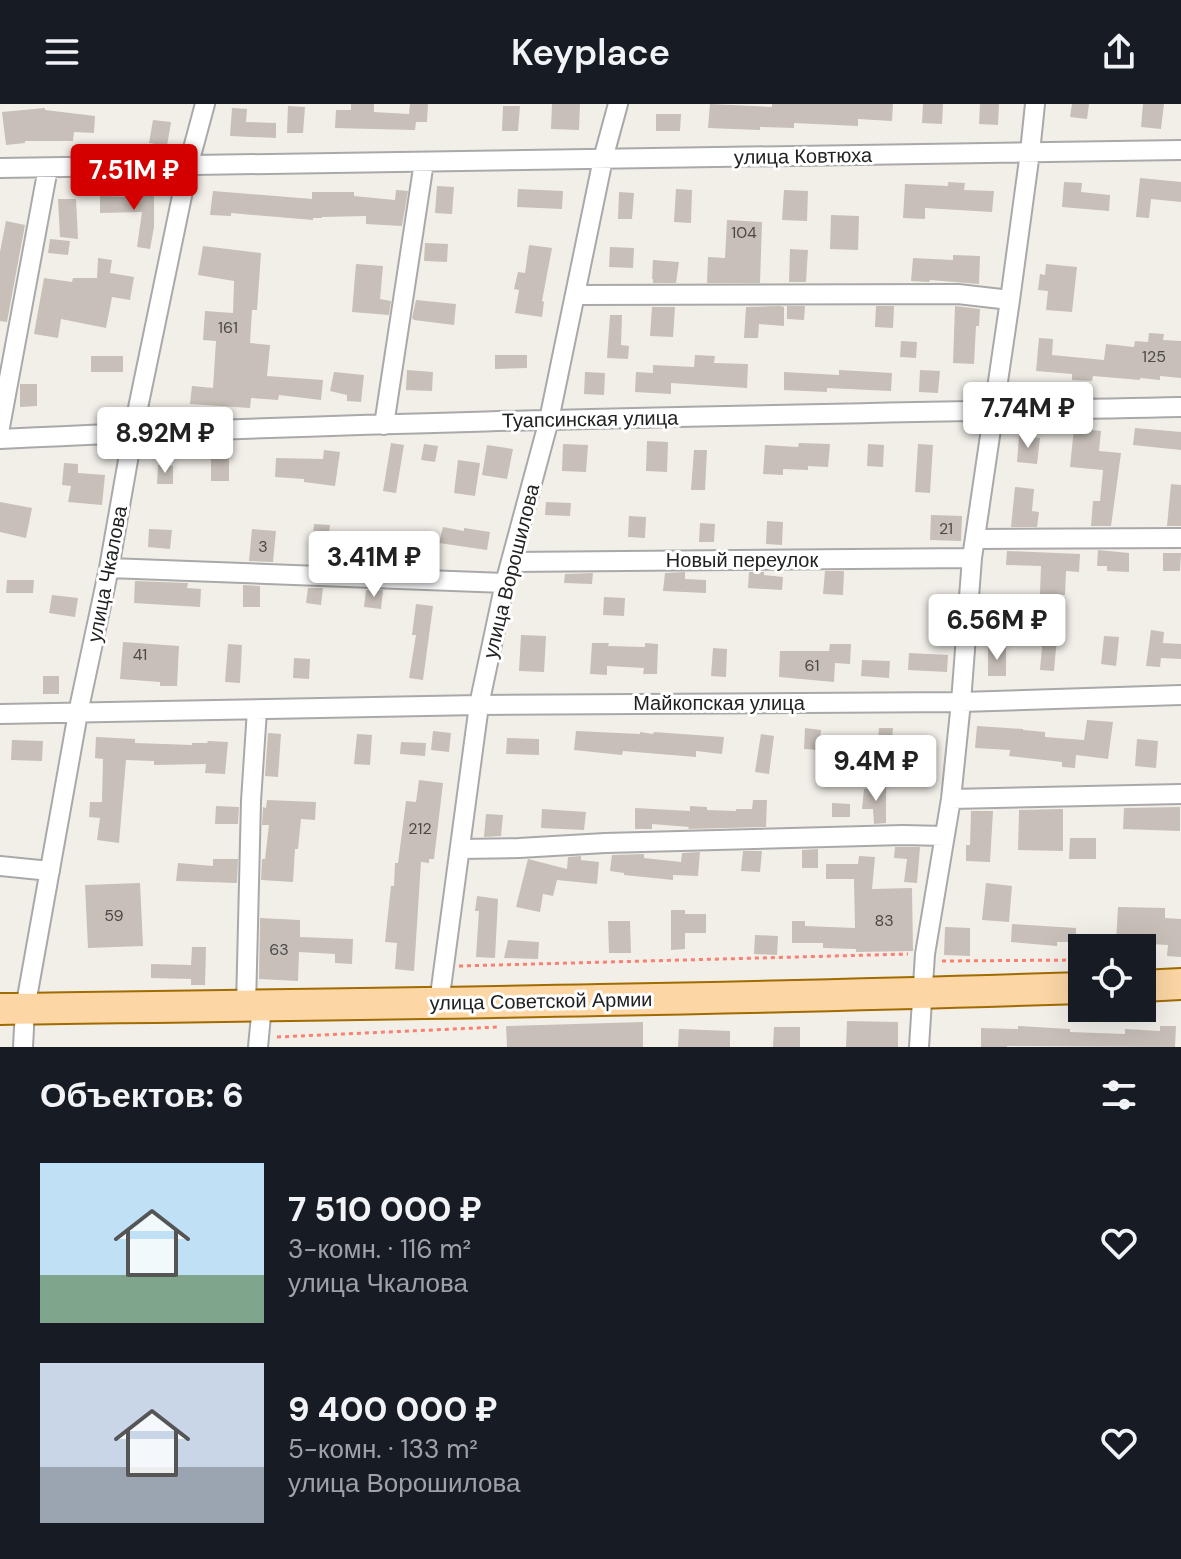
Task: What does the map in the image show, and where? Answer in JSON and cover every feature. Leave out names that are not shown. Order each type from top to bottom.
[{"type":"main road","points":[[1156,985],[1181,984]]},
{"type":"main road","name":"улица Советской Армии","points":[[12,1009],[1068,988]]},
{"type":"street","name":"улица Чкалова","points":[[23,1047],[12,1009],[50,871],[133,432],[188,167],[205,104]]},
{"type":"street","name":"улица Ворошилова","points":[[439,1003],[479,705],[505,583],[549,420],[603,159],[618,104]]},
{"type":"street","points":[[919,1047],[925,954],[951,799],[972,558],[1035,104]]},
{"type":"street","name":"улица Ковтюха","points":[[0,168],[1181,150]]},
{"type":"street","points":[[384,425],[424,162]]},
{"type":"street","points":[[0,427],[48,168]]},
{"type":"street","points":[[575,295],[958,294],[1010,300]]},
{"type":"street","name":"Туапсинская улица","points":[[0,439],[549,420],[1181,407]]},
{"type":"street","points":[[976,539],[1181,538]]},
{"type":"street","name":"Новый переулок","points":[[512,562],[972,558]]},
{"type":"street","points":[[109,568],[505,583]]},
{"type":"street","name":"Майкопская улица","points":[[0,714],[479,705],[961,702],[1181,695]]},
{"type":"street","points":[[257,710],[251,801],[254,1006],[258,1047]]},
{"type":"street","points":[[951,799],[1181,794]]},
{"type":"street","points":[[460,849],[944,836]]},
{"type":"street","points":[[0,866],[50,871]]},
{"type":"path","points":[[444,967],[925,954],[941,961],[1068,960]]},
{"type":"building","points":[[351,104],[374,104],[374,112],[409,114],[410,104],[428,104],[427,122],[416,122],[415,130],[335,128],[336,110],[351,110]]},
{"type":"building","points":[[552,104],[580,104],[579,130],[551,129]]},
{"type":"building","points":[[710,104],[772,107],[772,104],[893,104],[892,121],[858,119],[858,126],[794,123],[794,128],[760,127],[760,130],[708,128]]},
{"type":"building","points":[[923,104],[943,104],[942,124],[922,123]]},
{"type":"building","points":[[980,104],[999,104],[998,125],[979,124]]},
{"type":"building","points":[[1072,104],[1089,104],[1087,119],[1070,117]]},
{"type":"building","points":[[1143,104],[1164,104],[1161,129],[1141,127]]},
{"type":"building","points":[[288,106],[305,107],[303,133],[287,133]]},
{"type":"building","points":[[503,106],[520,106],[518,131],[502,131]]},
{"type":"building","points":[[45,108],[95,116],[94,133],[74,132],[73,141],[25,141],[6,145],[2,112]]},
{"type":"building","points":[[232,108],[247,109],[246,122],[276,123],[276,138],[230,136]]},
{"type":"building","points":[[656,114],[681,114],[680,131],[656,131]]},
{"type":"building","points":[[153,120],[171,122],[167,146],[149,143]]},
{"type":"building","points":[[1140,178],[1181,182],[1181,202],[1151,199],[1149,218],[1136,217]]},
{"type":"building","points":[[948,182],[965,183],[964,190],[994,191],[992,212],[925,208],[925,219],[903,218],[905,184],[948,186]]},
{"type":"building","points":[[1064,182],[1082,183],[1081,192],[1110,195],[1109,211],[1062,207]]},
{"type":"building","points":[[437,186],[454,187],[452,214],[435,213]]},
{"type":"building","points":[[146,188],[154,189],[154,227],[150,249],[137,247],[142,212],[100,213],[100,196],[145,195]]},
{"type":"building","points":[[518,189],[563,191],[562,209],[517,207]]},
{"type":"building","points":[[676,189],[692,190],[691,223],[674,222]]},
{"type":"building","points":[[396,190],[408,191],[402,226],[366,224],[366,216],[313,220],[231,213],[231,216],[210,215],[213,191],[312,199],[312,192],[354,192],[354,196],[395,200]]},
{"type":"building","points":[[784,190],[808,191],[807,221],[782,220]]},
{"type":"building","points":[[619,192],[634,193],[632,219],[618,219]]},
{"type":"building","points":[[58,199],[76,199],[78,239],[60,237]]},
{"type":"building","points":[[831,215],[859,216],[858,250],[830,249]]},
{"type":"building","points":[[727,220],[762,222],[760,283],[707,283],[708,257],[725,258]]},
{"type":"building","points":[[6,221],[25,225],[7,322],[0,321],[0,252]]},
{"type":"building","points":[[50,239],[70,241],[68,255],[48,253]]},
{"type":"building","points":[[425,243],[448,244],[447,262],[424,261]]},
{"type":"building","points":[[529,245],[552,248],[542,317],[515,313],[519,290],[514,289],[518,272],[525,273]]},
{"type":"building","points":[[203,246],[261,253],[257,310],[252,310],[250,343],[270,345],[267,376],[323,380],[321,400],[279,395],[278,400],[251,398],[250,408],[190,404],[192,386],[213,388],[216,341],[203,340],[205,311],[233,313],[234,281],[198,275]]},
{"type":"building","points":[[610,247],[634,248],[633,268],[609,267]]},
{"type":"building","points":[[790,249],[808,250],[806,282],[789,282]]},
{"type":"building","points":[[953,255],[980,256],[979,284],[911,281],[913,258],[953,260]]},
{"type":"building","points":[[98,258],[112,260],[110,273],[134,277],[130,300],[112,297],[106,328],[61,319],[58,338],[34,334],[44,278],[72,282],[73,278],[97,278]]},
{"type":"building","points":[[653,260],[679,262],[676,283],[653,283]]},
{"type":"building","points":[[356,264],[383,266],[380,299],[391,301],[389,315],[352,312]]},
{"type":"building","points":[[1046,264],[1077,267],[1072,312],[1046,310],[1048,291],[1038,290],[1040,274],[1045,275]]},
{"type":"building","points":[[416,300],[456,304],[454,325],[414,320]]},
{"type":"building","points":[[787,306],[805,306],[804,320],[787,319]]},
{"type":"building","points":[[876,306],[894,306],[893,328],[875,327]]},
{"type":"building","points":[[955,306],[980,309],[974,364],[953,363]]},
{"type":"building","points":[[652,307],[675,307],[673,337],[650,336]]},
{"type":"building","points":[[746,307],[784,307],[784,326],[759,324],[758,338],[744,338]]},
{"type":"building","points":[[610,315],[622,315],[621,345],[629,346],[628,359],[607,358]]},
{"type":"building","points":[[1149,333],[1164,334],[1163,340],[1181,341],[1181,378],[1160,376],[1160,380],[1140,380],[1093,376],[1092,381],[1072,380],[1072,374],[1036,371],[1039,338],[1053,339],[1052,355],[1104,360],[1106,344],[1134,347],[1135,341],[1148,342]]},
{"type":"building","points":[[901,341],[917,342],[916,358],[900,357]]},
{"type":"building","points":[[495,355],[527,355],[527,368],[495,369]]},
{"type":"building","points":[[695,355],[715,356],[714,363],[748,364],[747,388],[671,383],[671,394],[635,392],[636,372],[653,373],[653,365],[694,367]]},
{"type":"building","points":[[91,356],[123,356],[123,372],[91,372]]},
{"type":"building","points":[[407,370],[433,372],[432,391],[406,390]]},
{"type":"building","points":[[839,370],[892,373],[891,391],[827,388],[827,392],[784,390],[784,372],[839,375]]},
{"type":"building","points":[[920,370],[940,371],[938,393],[919,392]]},
{"type":"building","points":[[334,372],[364,375],[361,402],[347,401],[347,395],[330,391]]},
{"type":"building","points":[[585,372],[605,373],[604,395],[584,394]]},
{"type":"building","points":[[20,384],[37,384],[37,406],[20,407]]},
{"type":"building","points":[[1074,428],[1101,431],[1099,451],[1121,453],[1111,526],[1091,526],[1093,501],[1100,501],[1103,470],[1070,467]]},
{"type":"building","points":[[1135,428],[1181,432],[1181,450],[1133,445]]},
{"type":"building","points":[[1019,436],[1040,438],[1037,464],[1017,462]]},
{"type":"building","points":[[647,441],[668,442],[667,472],[646,471]]},
{"type":"building","points":[[391,443],[404,445],[396,493],[383,491]]},
{"type":"building","points":[[799,443],[830,444],[828,467],[783,469],[783,475],[763,474],[765,445],[798,447]]},
{"type":"building","points":[[424,444],[438,446],[435,462],[421,460]]},
{"type":"building","points":[[563,444],[588,445],[586,472],[562,471]]},
{"type":"building","points":[[868,444],[884,445],[883,467],[867,466]]},
{"type":"building","points":[[918,444],[933,445],[930,493],[915,492]]},
{"type":"building","points":[[487,445],[513,449],[507,479],[482,475]]},
{"type":"building","points":[[324,450],[340,452],[335,486],[275,477],[276,458],[323,459]]},
{"type":"building","points":[[694,450],[707,450],[705,490],[691,490]]},
{"type":"building","points":[[211,457],[229,458],[229,481],[211,481]]},
{"type":"building","points":[[458,460],[480,463],[475,496],[454,493]]},
{"type":"building","points":[[64,463],[78,464],[78,473],[105,475],[102,505],[68,502],[71,486],[62,485]]},
{"type":"building","points":[[158,465],[173,466],[173,484],[157,484]]},
{"type":"building","points":[[1171,484],[1181,485],[1181,526],[1167,526]]},
{"type":"building","points":[[1015,487],[1034,489],[1032,511],[1039,512],[1037,527],[1011,527]]},
{"type":"building","points":[[0,502],[32,508],[26,538],[0,532]]},
{"type":"building","points":[[546,502],[571,503],[570,516],[545,515]]},
{"type":"building","points":[[931,515],[962,516],[961,541],[930,540]]},
{"type":"building","points":[[629,516],[646,517],[645,538],[628,537]]},
{"type":"building","points":[[767,521],[783,522],[782,545],[766,544]]},
{"type":"building","points":[[700,523],[715,524],[714,542],[699,542]]},
{"type":"building","points":[[314,524],[330,525],[326,559],[311,558]]},
{"type":"building","points":[[443,527],[490,532],[487,550],[439,543]]},
{"type":"building","points":[[149,529],[172,530],[170,549],[148,547]]},
{"type":"building","points":[[252,529],[276,531],[273,562],[249,561]]},
{"type":"building","points":[[1098,550],[1129,553],[1129,572],[1107,571],[1107,566],[1097,566]]},
{"type":"building","points":[[1007,551],[1080,554],[1079,572],[1066,571],[1065,595],[1040,594],[1041,566],[1006,565]]},
{"type":"building","points":[[1163,553],[1181,553],[1180,571],[1163,571]]},
{"type":"building","points":[[825,571],[844,571],[843,595],[823,594]]},
{"type":"building","points":[[685,572],[685,579],[706,580],[706,593],[663,591],[665,573]]},
{"type":"building","points":[[749,572],[783,577],[782,590],[748,588]]},
{"type":"building","points":[[593,573],[592,584],[564,583],[565,574]]},
{"type":"building","points":[[7,580],[34,580],[33,593],[6,593]]},
{"type":"building","points":[[135,581],[188,583],[187,588],[201,589],[200,607],[134,603]]},
{"type":"building","points":[[243,585],[260,586],[260,607],[243,607]]},
{"type":"building","points":[[308,588],[323,588],[321,605],[306,603]]},
{"type":"building","points":[[366,590],[383,590],[381,609],[364,607]]},
{"type":"building","points":[[52,595],[78,598],[75,617],[49,613]]},
{"type":"building","points":[[604,597],[625,598],[624,616],[603,615]]},
{"type":"building","points":[[416,604],[433,606],[423,680],[409,678],[416,635],[412,635]]},
{"type":"building","points":[[1044,625],[1058,626],[1054,671],[1040,670]]},
{"type":"building","points":[[1151,630],[1164,632],[1163,643],[1181,644],[1181,659],[1161,658],[1160,667],[1146,666]]},
{"type":"building","points":[[521,635],[546,636],[544,672],[519,671]]},
{"type":"building","points":[[1104,636],[1119,637],[1116,666],[1101,664]]},
{"type":"building","points":[[123,642],[179,646],[177,686],[120,679]]},
{"type":"building","points":[[592,643],[645,647],[645,643],[658,644],[657,674],[643,674],[644,668],[607,666],[607,675],[590,674]]},
{"type":"building","points":[[228,644],[242,645],[240,683],[225,682]]},
{"type":"building","points":[[830,644],[851,644],[850,664],[835,663],[834,682],[779,677],[780,651],[829,651]]},
{"type":"building","points":[[988,647],[1006,648],[1006,676],[988,676]]},
{"type":"building","points":[[713,648],[727,649],[726,677],[711,676]]},
{"type":"building","points":[[909,653],[948,655],[947,672],[908,670]]},
{"type":"building","points":[[294,658],[310,659],[309,679],[293,678]]},
{"type":"building","points":[[862,660],[890,661],[889,678],[861,676]]},
{"type":"building","points":[[43,676],[59,676],[59,694],[43,694]]},
{"type":"building","points":[[1087,720],[1113,722],[1108,759],[1076,755],[1075,768],[1062,767],[1062,762],[1009,756],[1010,750],[975,748],[977,726],[1023,729],[1045,732],[1045,737],[1084,740]]},
{"type":"building","points":[[805,728],[821,730],[819,750],[804,749]]},
{"type":"building","points":[[879,728],[893,728],[891,752],[877,751]]},
{"type":"building","points":[[433,731],[451,733],[449,752],[431,750]]},
{"type":"building","points":[[576,731],[724,737],[722,754],[696,751],[696,757],[623,751],[622,755],[574,750]]},
{"type":"building","points":[[268,733],[281,734],[278,777],[265,776]]},
{"type":"building","points":[[357,734],[372,735],[370,765],[354,764]]},
{"type":"building","points":[[761,734],[774,736],[769,774],[755,772]]},
{"type":"building","points":[[96,737],[135,739],[135,743],[192,745],[208,741],[228,742],[225,774],[205,773],[206,764],[154,765],[154,761],[126,760],[119,843],[97,840],[100,818],[89,817],[90,802],[102,802],[103,759],[95,758]]},
{"type":"building","points":[[507,738],[539,739],[539,755],[506,754]]},
{"type":"building","points":[[1137,739],[1158,741],[1156,768],[1135,766]]},
{"type":"building","points":[[12,740],[43,741],[42,761],[11,760]]},
{"type":"building","points":[[401,742],[426,743],[425,756],[400,754]]},
{"type":"building","points":[[419,780],[443,783],[434,859],[429,859],[429,863],[421,862],[414,971],[395,969],[397,943],[385,942],[406,801],[416,802]]},
{"type":"building","points":[[873,785],[886,785],[886,823],[874,824],[873,809],[862,809],[864,789],[873,789]]},
{"type":"building","points":[[267,800],[316,802],[315,820],[301,819],[293,882],[261,880],[269,825],[262,825],[263,807],[266,808]]},
{"type":"building","points":[[753,800],[767,800],[766,827],[688,829],[652,824],[652,829],[635,829],[635,808],[690,811],[690,806],[736,811],[752,809]]},
{"type":"building","points":[[832,803],[850,804],[850,817],[832,817]]},
{"type":"building","points":[[216,806],[239,807],[238,824],[215,824]]},
{"type":"building","points":[[1180,807],[1180,831],[1123,829],[1124,808]]},
{"type":"building","points":[[542,809],[586,812],[584,830],[541,828]]},
{"type":"building","points":[[1063,809],[1063,851],[1018,850],[1019,810]]},
{"type":"building","points":[[971,811],[993,811],[990,862],[966,861]]},
{"type":"building","points":[[486,814],[503,815],[501,836],[484,837]]},
{"type":"building","points":[[1070,838],[1096,838],[1096,859],[1069,859]]},
{"type":"building","points":[[895,847],[920,847],[917,883],[904,882],[907,859],[894,858]]},
{"type":"building","points":[[818,849],[818,868],[802,868],[802,850]]},
{"type":"building","points":[[743,851],[762,851],[760,872],[741,871]]},
{"type":"building","points":[[700,852],[698,876],[673,875],[673,880],[610,871],[612,855],[644,854],[644,858],[681,862],[682,853]]},
{"type":"building","points":[[581,856],[581,860],[599,862],[597,884],[557,880],[553,896],[543,894],[540,912],[516,907],[528,859],[567,869],[568,857]]},
{"type":"building","points":[[859,856],[875,857],[872,889],[912,888],[913,951],[856,952],[856,949],[823,948],[823,943],[792,943],[792,921],[805,921],[805,926],[855,928],[854,879],[826,879],[826,864],[858,864]]},
{"type":"building","points":[[213,859],[238,859],[237,883],[176,881],[178,863],[213,866]]},
{"type":"building","points":[[140,883],[143,946],[88,948],[85,885]]},
{"type":"building","points":[[986,883],[1012,886],[1009,922],[982,920]]},
{"type":"building","points":[[477,896],[498,899],[495,958],[476,957]]},
{"type":"building","points":[[1118,907],[1165,908],[1165,918],[1181,919],[1181,957],[1167,956],[1168,945],[1156,944],[1156,934],[1116,934]]},
{"type":"building","points":[[671,910],[706,914],[706,933],[685,933],[685,949],[671,950]]},
{"type":"building","points":[[260,918],[300,920],[300,937],[353,939],[352,964],[335,963],[335,954],[299,952],[298,981],[259,979]]},
{"type":"building","points":[[608,921],[630,921],[631,953],[609,953]]},
{"type":"building","points":[[1012,924],[1076,928],[1076,934],[1068,934],[1068,942],[1057,942],[1057,946],[1011,942]]},
{"type":"building","points":[[945,927],[970,928],[970,956],[944,955]]},
{"type":"building","points":[[755,935],[778,936],[777,955],[754,954]]},
{"type":"building","points":[[508,940],[539,942],[538,959],[504,958]]},
{"type":"building","points":[[192,947],[206,947],[205,985],[191,985],[191,979],[151,978],[151,964],[191,965]]},
{"type":"building","points":[[847,1021],[898,1022],[898,1047],[846,1047]]},
{"type":"building","points":[[643,1022],[643,1047],[507,1047],[506,1026]]},
{"type":"building","points":[[1018,1026],[1125,1034],[1125,1029],[1160,1031],[1160,1026],[1176,1026],[1175,1047],[981,1047],[981,1028],[1018,1029]]},
{"type":"building","points":[[774,1027],[800,1027],[800,1047],[773,1047]]},
{"type":"building","points":[[679,1029],[730,1031],[730,1047],[678,1047]]}]
